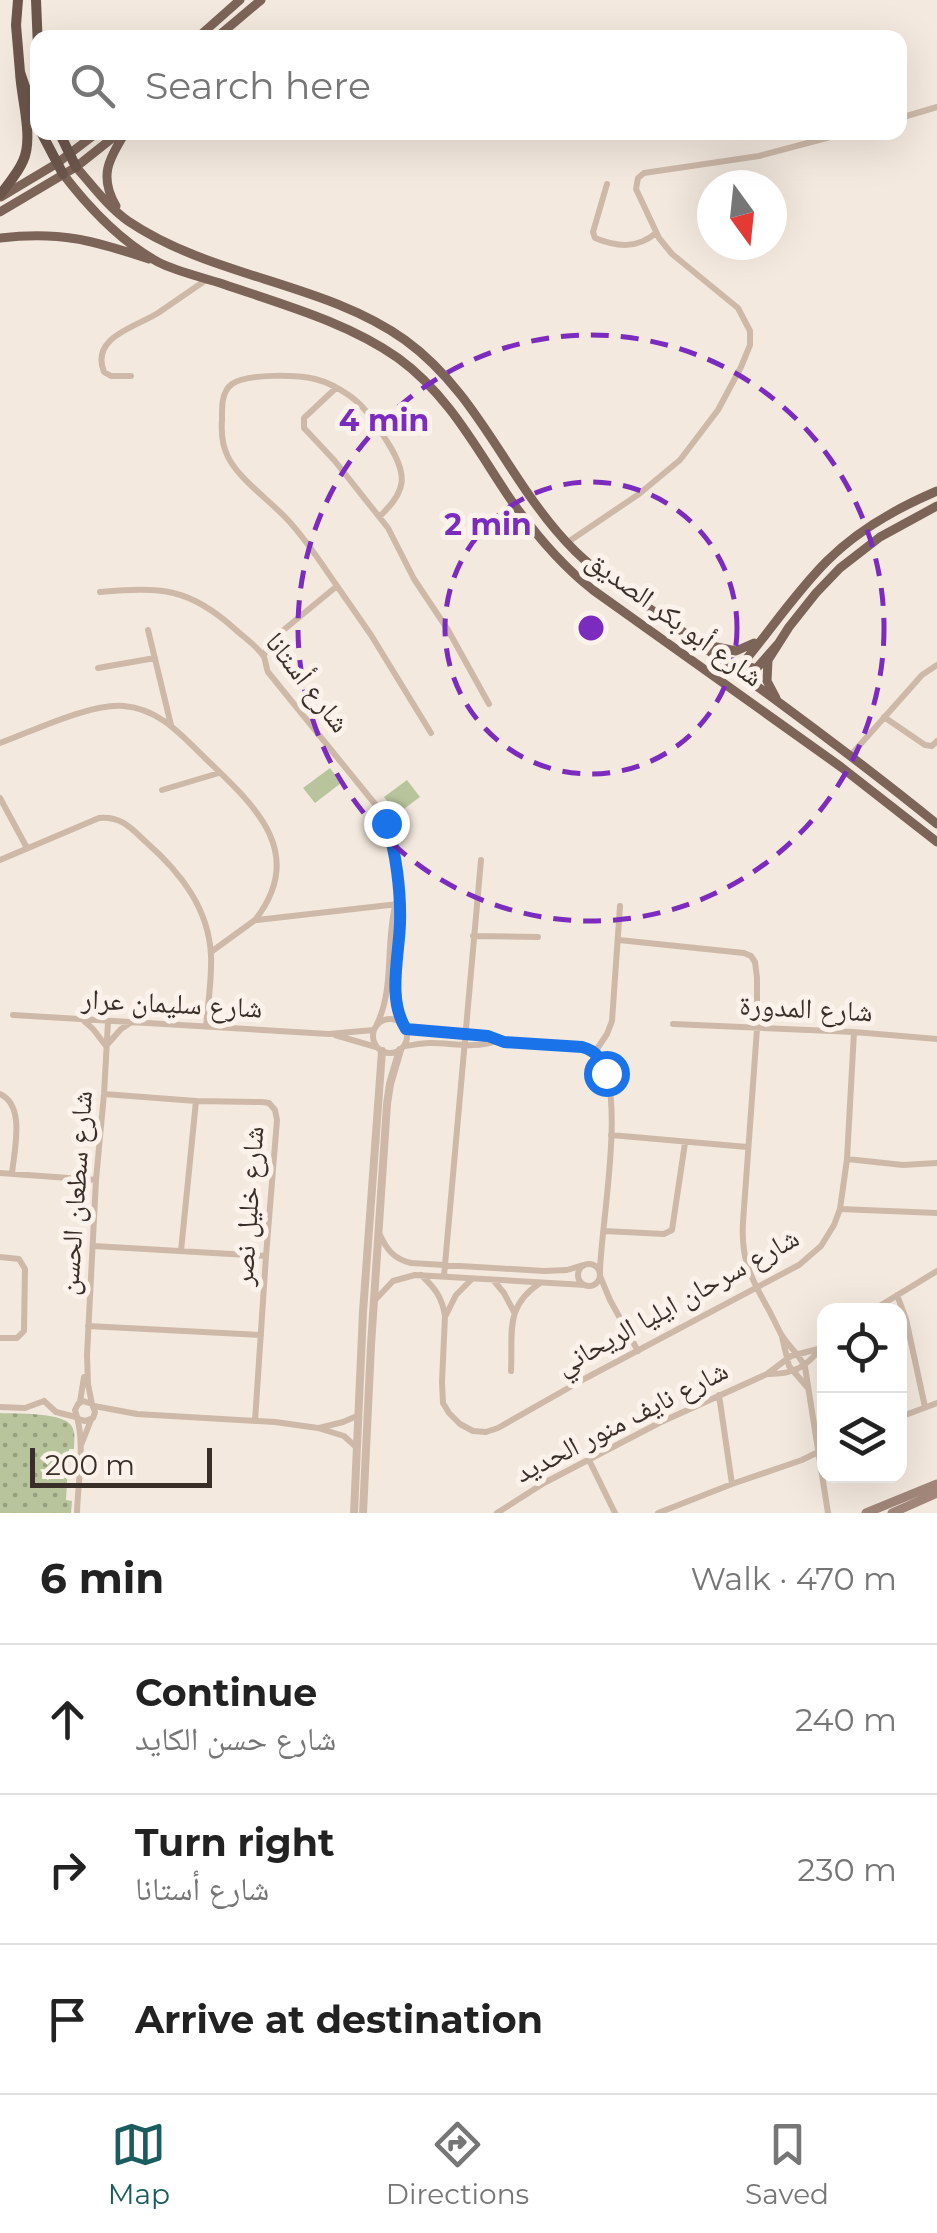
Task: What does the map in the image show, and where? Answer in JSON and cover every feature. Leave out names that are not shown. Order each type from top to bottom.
[{"type":"highway","points":[[0,196],[27,151],[16,25],[18,0]]},
{"type":"highway","points":[[36,0],[37,30]]},
{"type":"highway","points":[[20,72],[30,101]]},
{"type":"highway","name":"شارع أبو بكر الصديق","points":[[44,140],[60,169]]},
{"type":"highway","name":"شارع أبو بكر الصديق","points":[[63,140],[76,166]]},
{"type":"main road","points":[[206,30],[240,0]]},
{"type":"main road","points":[[225,30],[261,0]]},
{"type":"main road","points":[[0,212],[60,169],[88,140]]},
{"type":"main road","points":[[0,196],[60,169],[76,166],[111,140]]},
{"type":"main road","points":[[118,140],[106,180],[113,201],[126,220]]},
{"type":"main road","name":"شارع أبو بكر الصديق","points":[[76,166],[126,220],[182,252],[339,306],[404,340],[442,372],[467,400],[545,519],[600,574],[696,641],[937,824]]},
{"type":"main road","name":"شارع أبو بكر الصديق","points":[[60,169],[92,210],[159,262],[344,328],[396,356],[450,408],[512,502],[565,566],[841,767],[937,842]]},
{"type":"main road","points":[[0,238],[68,236],[159,262]]},
{"type":"main road","points":[[778,644],[759,667],[749,668],[746,660],[828,560],[892,512],[937,491]]},
{"type":"main road","points":[[784,708],[766,676],[768,660],[806,605],[840,568],[880,537],[937,506]]},
{"type":"main road","points":[[696,641],[736,651],[765,636]]},
{"type":"main road","points":[[866,1513],[907,1506],[937,1484]]},
{"type":"main road","points":[[892,1513],[937,1493]]},
{"type":"street","points":[[907,116],[937,106]]},
{"type":"street","points":[[567,543],[639,494],[680,460],[718,410],[749,349],[750,331],[738,308],[672,254],[656,234],[636,181],[641,175],[760,156],[819,140]]},
{"type":"street","points":[[607,184],[593,232],[595,238],[624,246],[656,234]]},
{"type":"street","points":[[132,376],[104,372],[101,359],[107,343],[206,279]]},
{"type":"street","points":[[380,516],[400,490],[400,464],[368,412],[349,395],[302,377],[258,378],[232,384],[223,398],[221,432],[232,464],[293,526],[371,636],[431,733]]},
{"type":"street","points":[[336,388],[306,416],[303,424],[380,516],[489,704]]},
{"type":"street","points":[[264,656],[269,642],[337,586]]},
{"type":"street","name":"شارع أستانا","points":[[100,592],[168,590],[189,596],[222,617],[264,656],[268,672],[384,816],[394,846],[400,918],[396,1011],[404,1026]]},
{"type":"street","points":[[148,630],[170,725]]},
{"type":"street","points":[[98,668],[155,658]]},
{"type":"street","points":[[850,756],[922,675],[937,665]]},
{"type":"street","points":[[0,743],[108,706],[125,706],[150,712],[170,725],[220,773],[262,818],[275,849],[277,866],[273,887],[255,920],[211,952]]},
{"type":"street","points":[[884,717],[925,745],[932,746],[937,741]]},
{"type":"street","points":[[162,790],[220,773]]},
{"type":"street","points":[[0,798],[27,848]]},
{"type":"street","points":[[0,860],[99,818],[124,822],[172,866],[196,902],[211,952],[206,1027]]},
{"type":"street","points":[[444,1276],[481,860]]},
{"type":"street","points":[[255,920],[397,902]]},
{"type":"street","name":"شارع أستانا","points":[[375,1027],[386,999],[392,918],[397,902]]},
{"type":"street","points":[[595,1052],[612,1021],[620,906]]},
{"type":"street","points":[[473,936],[538,938]]},
{"type":"street","points":[[619,940],[744,953],[757,965],[757,1029],[743,1252],[756,1289],[805,1367],[817,1428]]},
{"type":"street","name":"شارع سليمان عرار","points":[[13,1015],[329,1034],[375,1027]]},
{"type":"street","points":[[375,1300],[397,1279],[421,1275],[596,1284],[600,1274],[610,1135],[608,1078],[595,1052],[569,1045],[496,1040],[404,1026],[390,1018],[375,1027],[373,1042],[379,1049],[394,1053],[427,1043],[464,1046],[496,1040]]},
{"type":"street","points":[[83,1020],[106,1046],[132,1023]]},
{"type":"street","name":"شارع سطعان الحسن","points":[[79,1403],[86,1366],[108,1022]]},
{"type":"street","name":"شارع المدورة","points":[[673,1024],[937,1039]]},
{"type":"street","points":[[362,1513],[390,1084],[407,1041],[404,1026]]},
{"type":"street","name":"شارع سرحان ايليا الريحاني","points":[[446,1316],[443,1402],[460,1424],[480,1432],[498,1428],[808,1259],[826,1238],[840,1209],[847,1160],[854,1032]]},
{"type":"street","name":"شارع سليمان عرار","points":[[329,1034],[379,1049]]},
{"type":"street","points":[[354,1513],[379,1049]]},
{"type":"street","points":[[0,1094],[11,1102],[16,1117],[12,1174]]},
{"type":"street","name":"شارع خليل نصر","points":[[104,1094],[269,1102],[275,1110],[278,1120],[256,1421]]},
{"type":"street","points":[[181,1251],[196,1101]]},
{"type":"street","points":[[610,1135],[748,1146]]},
{"type":"street","points":[[604,1231],[664,1234],[672,1230],[685,1142]]},
{"type":"street","points":[[847,1160],[902,1165],[937,1163]]},
{"type":"street","points":[[0,1173],[96,1180]]},
{"type":"street","points":[[840,1209],[937,1213]]},
{"type":"street","points":[[380,1235],[390,1252],[403,1261],[544,1271],[594,1265],[638,1350]]},
{"type":"street","points":[[94,1246],[266,1256]]},
{"type":"street","points":[[600,1250],[579,1271],[578,1278],[610,1300]]},
{"type":"street","points":[[0,1257],[19,1259],[25,1270],[24,1331],[17,1338],[0,1338]]},
{"type":"street","points":[[884,1303],[937,1271]]},
{"type":"street","points":[[421,1275],[439,1294],[446,1316]]},
{"type":"street","points":[[446,1316],[456,1294],[472,1278]]},
{"type":"street","points":[[493,1280],[514,1312]]},
{"type":"street","points":[[512,1372],[514,1312],[522,1298],[541,1282]]},
{"type":"street","points":[[897,1294],[925,1407]]},
{"type":"street","points":[[88,1326],[261,1335]]},
{"type":"street","points":[[782,1336],[792,1372],[808,1388]]},
{"type":"street","points":[[786,1358],[817,1349]]},
{"type":"street","points":[[805,1367],[817,1354]]},
{"type":"street","name":"شارع نايف منور الحديد","points":[[768,1374],[786,1358]]},
{"type":"street","name":"شارع سطعان الحسن","points":[[86,1366],[93,1405]]},
{"type":"street","name":"شارع نايف منور الحديد","points":[[497,1513],[534,1488],[659,1423],[768,1374],[805,1367]]},
{"type":"street","points":[[719,1395],[732,1484]]},
{"type":"street","points":[[44,1400],[57,1408],[86,1400],[121,1412],[318,1428],[344,1436],[356,1447]]},
{"type":"street","points":[[44,1400],[56,1412],[85,1421],[121,1412]]},
{"type":"street","points":[[0,1407],[25,1408],[44,1400]]},
{"type":"street","points":[[907,1414],[937,1402]]},
{"type":"street","points":[[77,1513],[81,1446],[74,1410],[79,1403]]},
{"type":"street","points":[[81,1446],[95,1412],[93,1405]]},
{"type":"street","points":[[318,1428],[358,1416]]},
{"type":"street","points":[[658,1513],[817,1452]]},
{"type":"street","points":[[589,1460],[615,1513]]},
{"type":"street","points":[[825,1483],[828,1513]]},
{"type":"green space","points":[[330,768],[341,783],[315,803],[303,788]]},
{"type":"green space","points":[[407,780],[420,797],[397,814],[384,797]]},
{"type":"green space","points":[[0,1413],[48,1416],[71,1425],[74,1449],[69,1449],[66,1500],[72,1501],[71,1513],[0,1513]]},
{"type":"route","points":[[386,823],[394,846],[400,918],[396,1011],[406,1029],[582,1047],[599,1056],[606,1073]]}]
